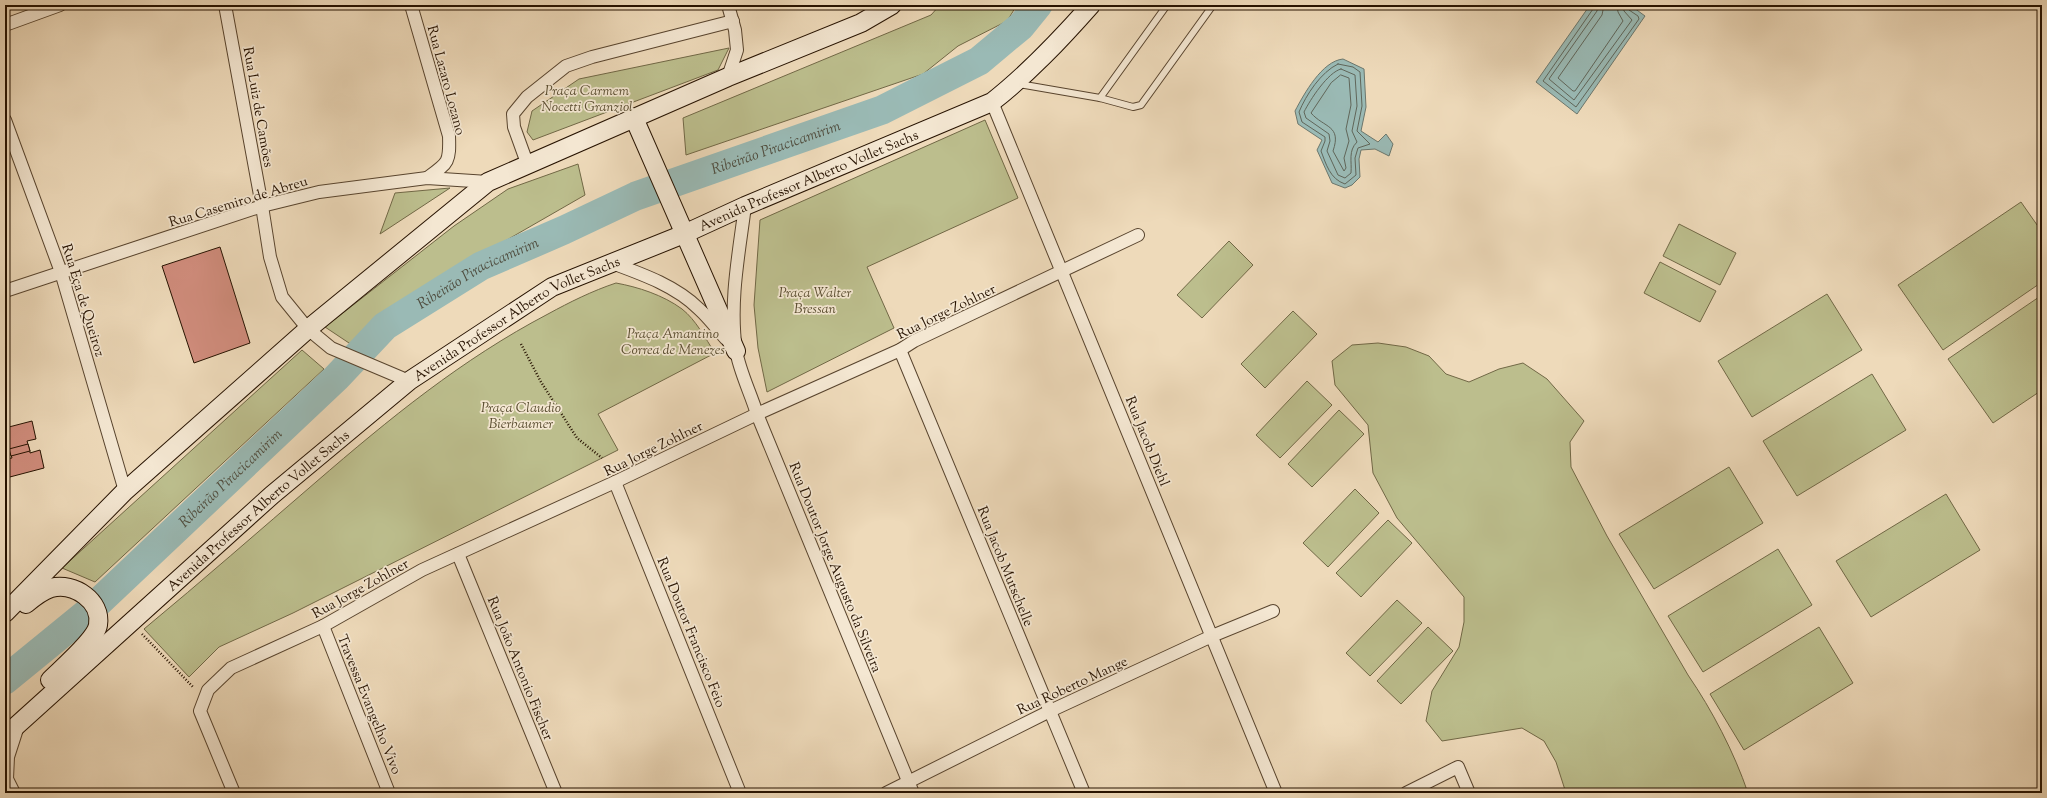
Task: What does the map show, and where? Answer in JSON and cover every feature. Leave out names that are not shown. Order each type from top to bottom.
[{"type":"main road","points":[[5,613],[125,491],[308,329],[488,182],[527,163],[728,77],[861,23],[892,5]]},
{"type":"main road","name":"Avenida Professor Alberto Vollet Sachs","points":[[5,736],[272,495],[409,381],[552,287],[684,234],[745,206],[992,102],[1016,83],[1059,41],[1091,5]]},
{"type":"main road","points":[[634,118],[674,205],[684,234],[736,350]]},
{"type":"main road","points":[[5,621],[41,592],[53,588],[64,587],[92,600],[99,611],[98,626],[89,640],[36,694],[24,711],[19,723]]},
{"type":"street","points":[[5,25],[60,5]]},
{"type":"street","name":"Rua Luiz de Camões","points":[[225,5],[270,257],[276,282],[282,297],[308,329],[331,348],[409,381]]},
{"type":"street","name":"Rua Lazaro Lozano","points":[[411,5],[449,136],[450,156],[445,165],[427,178]]},
{"type":"street","points":[[728,5],[738,50],[728,77]]},
{"type":"street","points":[[527,163],[514,127],[513,114],[527,97],[566,66],[592,57],[733,22]]},
{"type":"street","name":"Rua Jacob Diehl","points":[[992,102],[1276,793]]},
{"type":"street","name":"Rua Eça de Queiroz","points":[[5,120],[61,272],[125,491]]},
{"type":"street","name":"Rua Casemiro de Abreu","points":[[5,291],[262,206],[320,192],[427,178],[488,182]]},
{"type":"street","name":"Rua Doutor Jorge Augusto da Silveira","points":[[745,206],[736,271],[734,308],[736,350],[757,414],[911,788]]},
{"type":"street","name":"Rua Jorge Zohlner","points":[[234,793],[200,710],[208,690],[231,668],[323,626],[422,570],[615,482],[757,414],[900,350],[914,341],[1062,273],[1138,236]]},
{"type":"street","name":"Rua Doutor Jorge Augusto da Silveira","points":[[612,264],[642,274],[678,292],[699,308],[736,350]]},
{"type":"street","name":"Rua Jacob Mutschelle","points":[[900,350],[1084,793]]},
{"type":"street","name":"Rua Doutor Francisco Feio","points":[[615,482],[740,793]]},
{"type":"street","name":"Rua João Antonio Fischer","points":[[458,554],[556,793]]},
{"type":"street","name":"Rua Roberto Mange","points":[[886,793],[911,788],[1050,711],[1212,636],[1273,611]]},
{"type":"street","name":"Travessa Evangelho Vivo","points":[[323,626],[389,793]]},
{"type":"street","points":[[14,793],[7,779],[8,757],[19,723]]},
{"type":"street","points":[[1406,793],[1458,767],[1469,793]]},
{"type":"lane","points":[[1100,98],[1167,5]]},
{"type":"lane","points":[[1016,83],[1100,98],[1133,107],[1141,105],[1213,5]]},
{"type":"path","points":[[521,344],[541,382],[577,438],[602,458]]},
{"type":"path","points":[[131,622],[204,699]]},
{"type":"green space","points":[[940,5],[1017,5],[1007,21],[958,46],[923,74],[686,155],[683,118],[931,15]]},
{"type":"green space","name":"Praça Carmem Nocetti Granziol","points":[[729,48],[718,70],[533,140],[527,132],[532,111],[579,79]]},
{"type":"green space","name":"Praça Walter Bressan","points":[[985,120],[1018,198],[867,267],[894,328],[767,392],[758,348],[754,305],[760,220]]},
{"type":"green space","points":[[578,164],[585,195],[392,306],[352,345],[325,327],[454,226],[508,189]]},
{"type":"green space","points":[[450,188],[380,234],[395,193]]},
{"type":"green space","points":[[2021,202],[2042,232],[2042,282],[1943,350],[1898,285]]},
{"type":"green space","points":[[1679,224],[1736,253],[1720,285],[1663,256]]},
{"type":"green space","points":[[1229,241],[1253,265],[1202,318],[1177,295]]},
{"type":"green space","points":[[1660,262],[1716,291],[1700,322],[1644,293]]},
{"type":"green space","name":"Praça Claudio Bierbaumer","points":[[616,283],[650,292],[675,304],[687,313],[696,324],[715,353],[598,414],[618,450],[293,613],[219,647],[189,677],[144,629],[343,459],[427,391],[486,350],[516,332],[573,301]]},
{"type":"green space","points":[[1827,294],[1862,350],[1752,417],[1718,361]]},
{"type":"green space","points":[[2042,295],[2042,390],[1993,423],[1948,359]]},
{"type":"green space","points":[[1293,311],[1317,334],[1265,388],[1241,364]]},
{"type":"green space","points":[[1378,343],[1406,347],[1429,356],[1446,374],[1469,382],[1499,369],[1523,363],[1547,379],[1584,421],[1570,442],[1571,467],[1607,536],[1688,675],[1706,702],[1736,762],[1748,793],[1566,793],[1556,762],[1544,741],[1522,728],[1442,741],[1426,721],[1432,691],[1459,647],[1464,622],[1464,597],[1397,518],[1373,473],[1368,425],[1335,385],[1332,361],[1352,345]]},
{"type":"green space","points":[[302,350],[324,369],[95,582],[62,568]]},
{"type":"green space","points":[[1872,374],[1906,430],[1797,496],[1763,441]]},
{"type":"green space","points":[[1307,381],[1332,405],[1280,458],[1256,435]]},
{"type":"green space","points":[[1339,410],[1364,434],[1312,487],[1288,464]]},
{"type":"green space","points":[[1729,467],[1763,523],[1654,589],[1619,534]]},
{"type":"green space","points":[[1355,489],[1379,513],[1328,567],[1303,543]]},
{"type":"green space","points":[[1946,494],[1980,550],[1871,617],[1836,561]]},
{"type":"green space","points":[[1388,520],[1412,543],[1361,597],[1336,573]]},
{"type":"green space","points":[[1778,549],[1812,605],[1703,672],[1668,616]]},
{"type":"green space","points":[[1397,600],[1422,623],[1370,676],[1346,653]]},
{"type":"green space","points":[[1428,627],[1453,651],[1401,704],[1377,681]]},
{"type":"green space","points":[[1819,627],[1853,683],[1744,750],[1710,694]]},
{"type":"water","points":[[1590,5],[1630,5],[1645,16],[1577,114],[1536,82]]},
{"type":"water","points":[[1343,59],[1364,69],[1366,107],[1361,131],[1378,142],[1386,134],[1393,144],[1389,156],[1375,149],[1361,150],[1359,159],[1360,177],[1352,185],[1345,188],[1332,183],[1317,150],[1322,140],[1298,124],[1295,111],[1314,79],[1335,61]]},
{"type":"building","points":[[220,247],[250,343],[194,363],[162,266]]},
{"type":"building","points":[[32,421],[36,439],[27,441],[30,453],[40,450],[44,468],[6,478],[5,459],[12,458],[8,446],[5,447],[5,428]]},
{"type":"building","points":[[28,444],[30,451],[11,456],[9,449]]},
{"type":"waterway","name":"Ribeirão Piracicamirim","points":[[5,680],[87,613],[336,378],[385,326],[481,266],[564,230],[636,196],[882,110],[979,61],[1021,26],[1038,5]]},
{"type":"park label","name":"Praça Amantino Correa de Menezes","points":[[673,342]]}]
